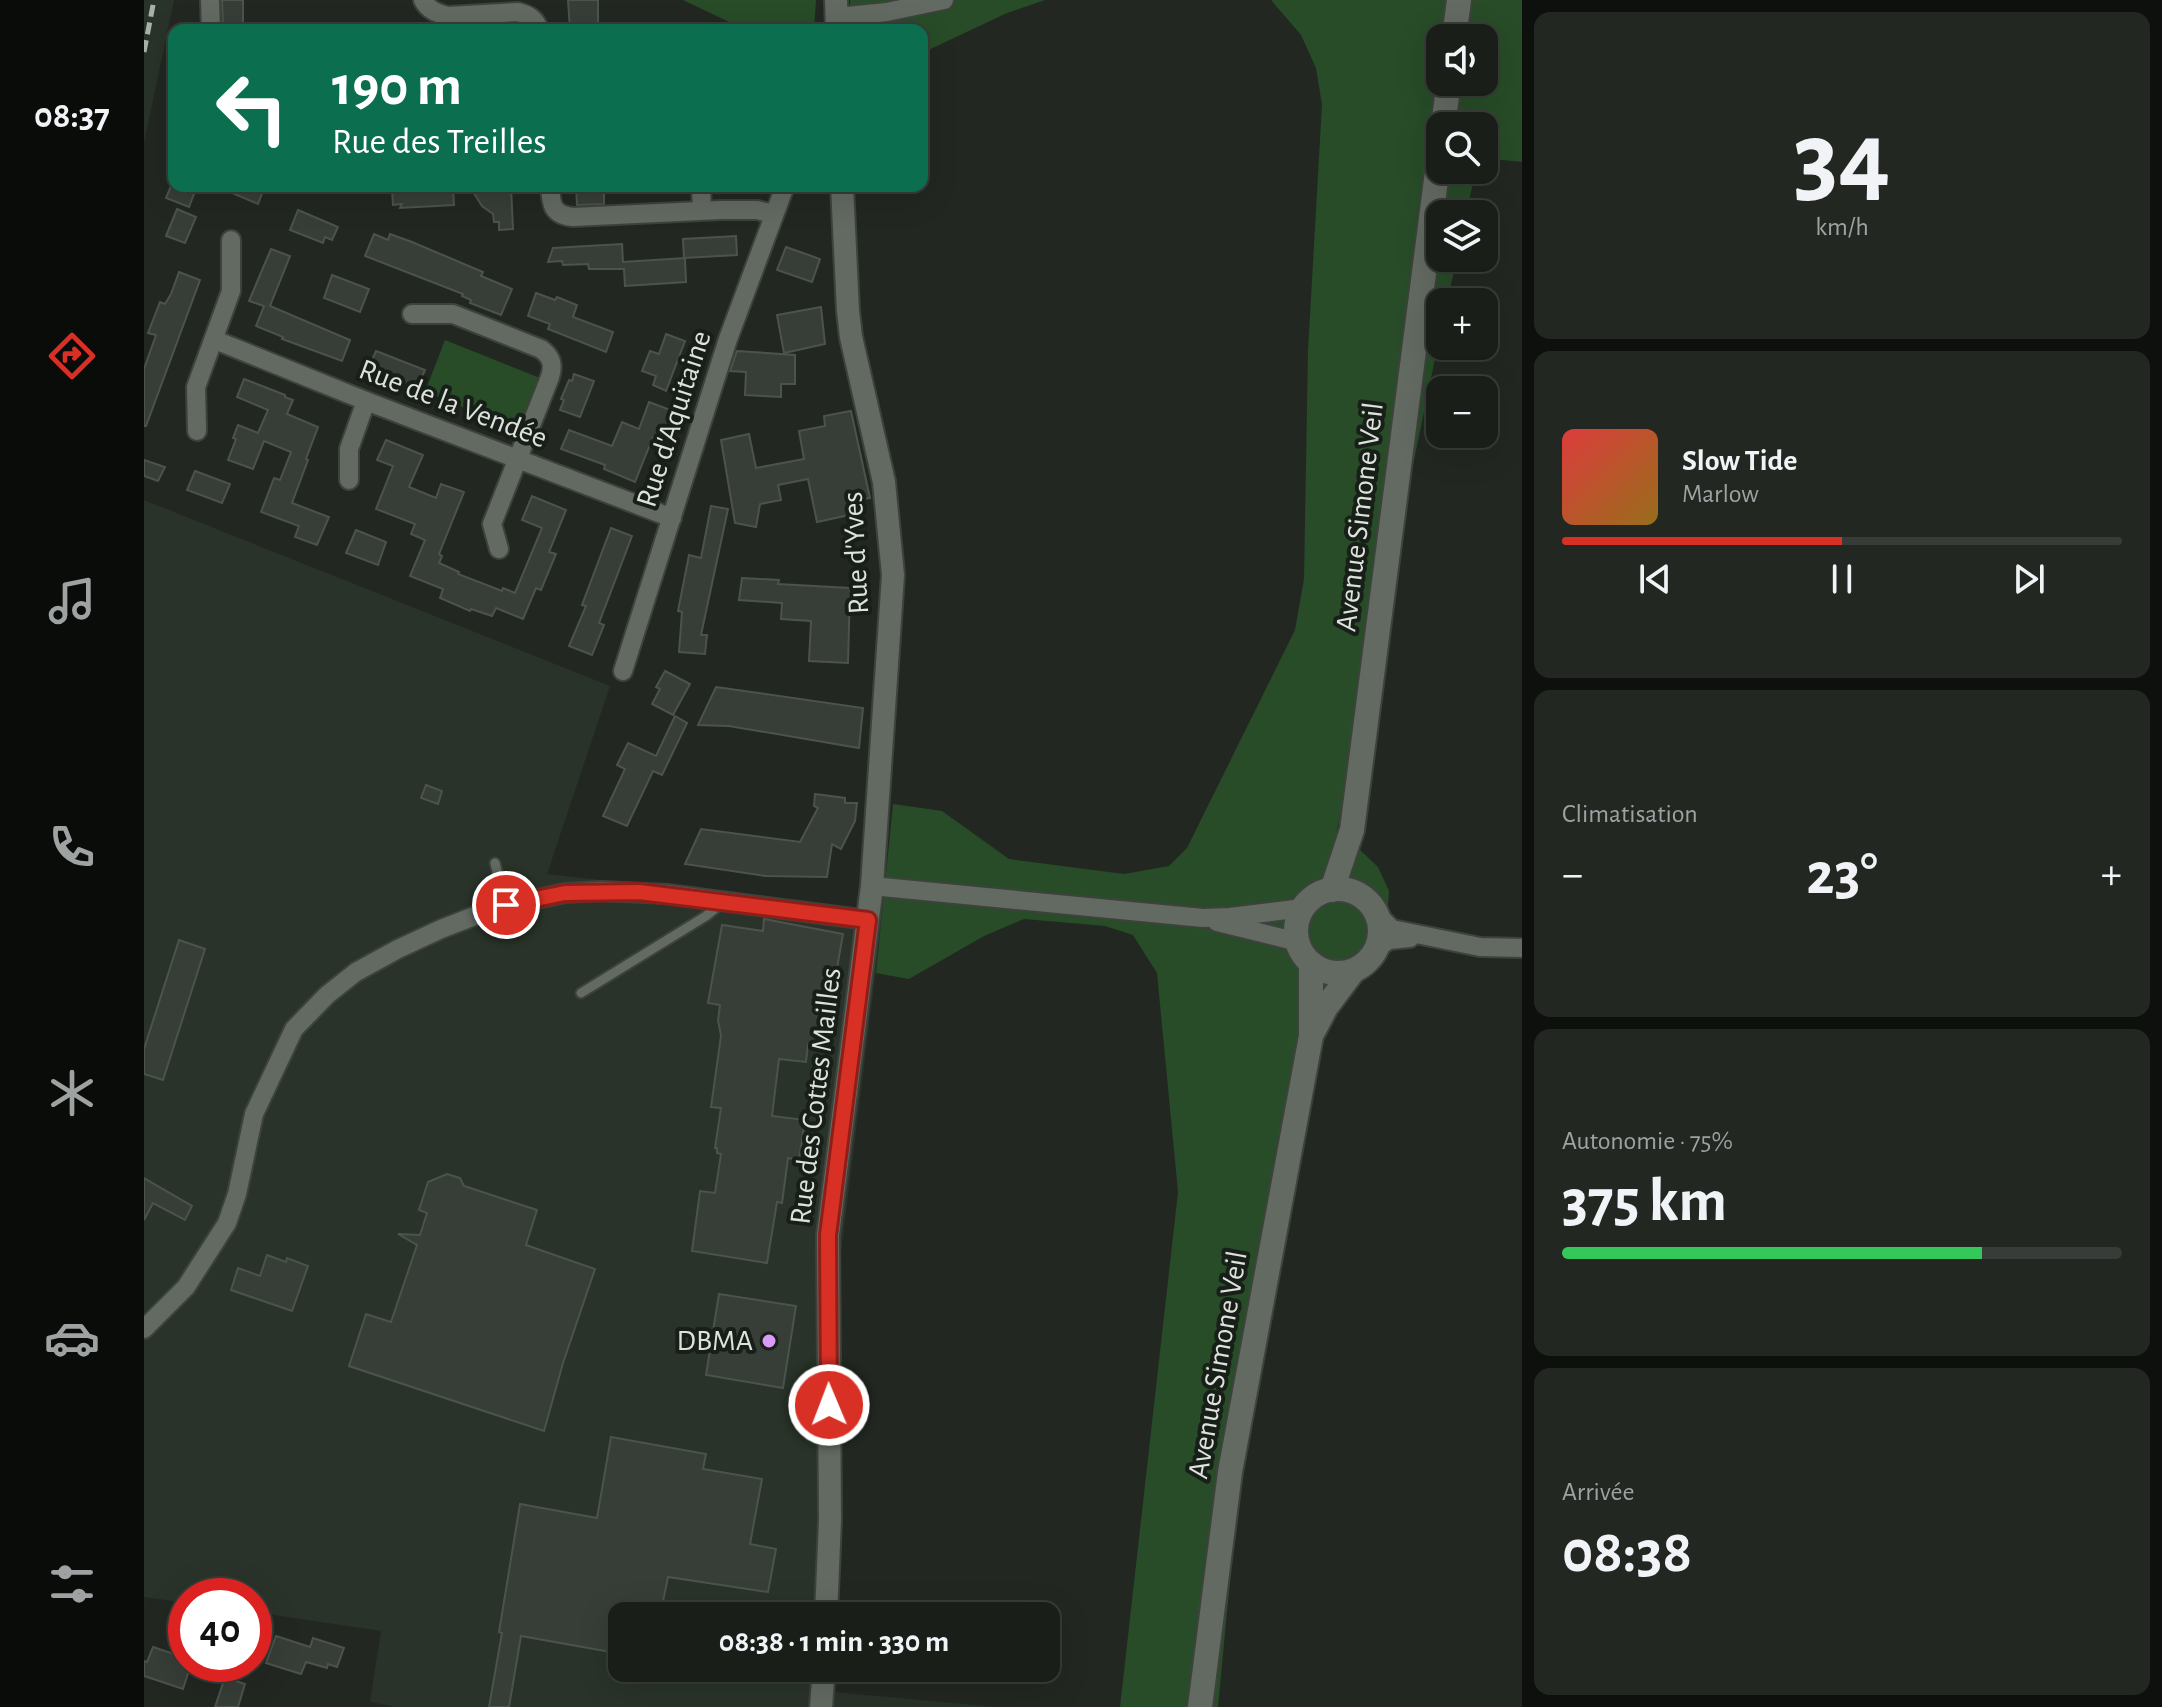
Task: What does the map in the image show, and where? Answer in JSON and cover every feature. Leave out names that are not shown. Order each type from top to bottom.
[{"type":"main road","points":[[1456,24],[1459,0]]},
{"type":"main road","name":"Avenue Simone Veil","points":[[1332,890],[1352,830],[1435,184]]},
{"type":"main road","points":[[1311,1036],[1326,1007],[1353,971],[1363,965],[1377,948],[1380,933],[1356,874],[1352,830]]},
{"type":"main road","points":[[1353,971],[1335,973],[1311,963],[1298,942],[1298,919],[1303,908],[1319,894],[1332,890],[1342,890],[1370,905]]},
{"type":"main road","points":[[1311,963],[1311,1036]]},
{"type":"main road","name":"Avenue Simone Veil","points":[[1200,1707],[1230,1472],[1311,1036]]},
{"type":"street","points":[[210,0],[211,24]]},
{"type":"street","points":[[423,0],[426,6],[447,16],[518,12],[528,14],[537,24]]},
{"type":"street","points":[[837,16],[887,12],[944,0]]},
{"type":"street","points":[[550,192],[555,210],[562,216],[702,210],[757,210],[774,214]]},
{"type":"street","points":[[701,192],[702,210]]},
{"type":"street","name":"Rue d'Aquitaine","points":[[623,671],[728,339],[783,192]]},
{"type":"street","name":"Rue d'Yves","points":[[842,192],[851,337],[884,482],[893,575],[868,920]]},
{"type":"street","points":[[197,431],[196,387],[231,291],[231,240]]},
{"type":"street","points":[[412,314],[453,314],[549,355],[553,367],[550,377],[492,524],[499,549]]},
{"type":"street","name":"Rue de la Vendée","points":[[215,340],[672,518]]},
{"type":"street","points":[[349,480],[349,449],[366,401]]},
{"type":"street","points":[[872,886],[1203,918],[1303,908]]},
{"type":"street","points":[[144,1329],[186,1287],[227,1223],[237,1194],[254,1114],[294,1029],[327,995],[356,972],[441,929],[506,905],[565,893],[667,894],[868,920]]},
{"type":"street","points":[[1370,905],[1392,929],[1480,947],[1522,948]]},
{"type":"street","points":[[1203,918],[1298,942]]},
{"type":"street","name":"Rue des Cottes Mailles","points":[[827,1602],[830,1520],[828,1235],[868,920]]},
{"type":"street","points":[[1377,948],[1389,940],[1425,936]]},
{"type":"street","points":[[821,1707],[823,1682]]},
{"type":"lane","points":[[495,863],[506,905]]},
{"type":"lane","points":[[581,993],[706,916],[723,902]]},
{"type":"shaded area","points":[[144,0],[174,0],[168,24],[144,143]]},
{"type":"shaded area","points":[[144,500],[610,686],[547,874],[883,912],[837,1286],[842,1514],[839,1602],[608,1602],[608,1682],[835,1682],[835,1692],[995,1707],[396,1707],[370,1702],[381,1631],[272,1615],[272,1578],[168,1578],[168,1600],[144,1597]]},
{"type":"green space","points":[[683,0],[816,0],[814,24],[733,24]]},
{"type":"green space","points":[[850,0],[1045,0],[1007,13],[928,50],[928,24],[851,24]]},
{"type":"green space","points":[[1271,0],[1522,0],[1522,162],[1498,159],[1498,112],[1426,112],[1426,184],[1473,184],[1469,200],[1426,200],[1426,272],[1454,272],[1450,288],[1426,288],[1426,360],[1435,360],[1431,376],[1426,376],[1426,402],[1336,835],[1357,847],[1378,867],[1389,891],[1387,918],[1363,965],[1327,991],[1299,1042],[1232,1559],[1218,1707],[1120,1707],[1178,1192],[1157,973],[1133,935],[1105,926],[1024,919],[984,936],[909,979],[876,973],[893,804],[942,811],[1009,859],[1124,874],[1169,866],[1187,848],[1295,630],[1304,579],[1308,350],[1322,105],[1316,68],[1301,35]]},
{"type":"green space","points":[[445,340],[540,378],[519,430],[425,392]]},
{"type":"building","points":[[222,0],[243,0],[243,24],[223,24]]},
{"type":"building","points":[[568,0],[598,0],[598,24],[570,24]]},
{"type":"building","points":[[168,192],[195,192],[189,207],[166,198]]},
{"type":"building","points":[[230,192],[263,192],[258,204]]},
{"type":"building","points":[[392,192],[453,192],[454,205],[400,208],[402,204],[393,205]]},
{"type":"building","points":[[473,192],[511,192],[513,229],[499,230],[499,222],[494,222],[493,214],[482,206]]},
{"type":"building","points":[[576,192],[604,192],[604,204],[577,205]]},
{"type":"building","points":[[177,209],[196,217],[185,243],[166,236]]},
{"type":"building","points":[[298,210],[338,227],[332,240],[325,237],[323,243],[290,230]]},
{"type":"building","points":[[374,234],[388,240],[390,234],[412,242],[483,272],[481,276],[512,289],[501,315],[470,303],[471,300],[463,294],[365,256]]},
{"type":"building","points":[[736,236],[737,255],[684,258],[683,239]]},
{"type":"building","points":[[622,244],[623,262],[685,258],[686,282],[625,286],[624,269],[589,269],[588,264],[548,262],[553,248]]},
{"type":"building","points":[[786,247],[820,259],[812,282],[777,270]]},
{"type":"building","points":[[271,249],[290,256],[270,306],[350,340],[342,361],[256,326],[264,306],[249,301]]},
{"type":"building","points":[[179,272],[200,280],[144,426],[144,369],[156,335],[148,333],[160,302],[165,304]]},
{"type":"building","points":[[332,275],[369,289],[360,312],[324,298]]},
{"type":"building","points":[[536,293],[577,305],[573,317],[613,332],[606,352],[548,329],[550,324],[528,316]]},
{"type":"building","points":[[821,307],[825,344],[784,353],[777,315]]},
{"type":"building","points":[[666,334],[685,341],[666,391],[653,385],[656,376],[642,371],[650,351],[659,354]]},
{"type":"building","points":[[376,351],[425,370],[416,391],[367,371]]},
{"type":"building","points":[[737,351],[795,355],[795,384],[781,384],[781,397],[745,395],[746,372],[730,371]]},
{"type":"building","points":[[574,374],[594,381],[580,417],[560,410],[564,400],[561,399]]},
{"type":"building","points":[[244,379],[293,400],[287,414],[318,427],[292,503],[329,517],[317,545],[295,537],[299,526],[261,512],[274,478],[280,480],[291,452],[264,441],[253,469],[228,460],[238,425],[258,433],[268,410],[237,397]]},
{"type":"building","points":[[649,402],[673,411],[667,428],[663,427],[658,439],[653,437],[635,482],[604,469],[605,465],[561,449],[569,430],[612,446],[622,422],[639,429]]},
{"type":"building","points":[[851,411],[870,498],[852,501],[854,514],[817,522],[808,479],[778,485],[781,500],[760,504],[756,527],[735,523],[721,440],[749,434],[756,468],[804,459],[799,431],[825,426],[824,416]]},
{"type":"building","points":[[386,440],[423,455],[409,487],[436,498],[441,484],[464,492],[439,554],[442,556],[439,563],[458,574],[515,593],[542,528],[522,520],[532,496],[566,510],[549,552],[556,554],[541,590],[536,588],[523,619],[496,608],[492,616],[470,611],[440,598],[443,589],[410,576],[425,540],[411,534],[415,524],[376,509],[393,466],[377,460]]},
{"type":"building","points":[[144,460],[165,467],[158,481],[144,476]]},
{"type":"building","points":[[195,471],[230,484],[222,503],[187,490]]},
{"type":"building","points":[[711,506],[728,509],[701,635],[707,635],[705,654],[679,652],[682,612],[678,611],[689,555],[701,558]]},
{"type":"building","points":[[611,528],[632,536],[599,623],[604,625],[592,655],[569,646],[586,606],[582,605]]},
{"type":"building","points":[[356,530],[386,542],[378,565],[346,553]]},
{"type":"building","points":[[742,578],[779,580],[778,584],[850,588],[848,663],[809,661],[811,621],[781,619],[782,603],[739,600]]},
{"type":"building","points":[[665,671],[690,684],[673,715],[652,704],[660,689],[656,687]]},
{"type":"building","points":[[716,687],[863,708],[859,748],[729,726],[698,725]]},
{"type":"building","points":[[675,716],[687,723],[662,775],[653,771],[627,826],[603,816],[625,769],[617,765],[628,743],[656,756]]},
{"type":"building","points":[[426,785],[442,791],[438,804],[421,798]]},
{"type":"building","points":[[815,794],[845,798],[845,803],[857,803],[855,821],[841,849],[832,844],[827,877],[765,876],[685,864],[701,829],[800,842],[818,808],[814,806]]},
{"type":"building","points":[[764,919],[843,934],[823,1047],[808,1045],[806,1062],[779,1059],[772,1116],[805,1120],[799,1160],[788,1158],[782,1203],[777,1202],[767,1263],[692,1251],[700,1191],[715,1193],[721,1154],[715,1148],[721,1108],[711,1107],[721,1036],[718,1020],[720,1005],[708,1003],[722,925],[763,931]]},
{"type":"building","points":[[179,940],[205,949],[163,1080],[144,1074],[144,1049]]},
{"type":"building","points":[[447,1174],[460,1178],[464,1186],[537,1210],[526,1245],[595,1269],[544,1431],[349,1366],[366,1314],[391,1322],[417,1245],[398,1234],[420,1235],[427,1213],[419,1210],[428,1182]]},
{"type":"building","points":[[144,1178],[192,1206],[185,1220],[153,1203],[144,1220]]},
{"type":"building","points":[[267,1255],[308,1266],[292,1311],[231,1290],[238,1268],[260,1276]]},
{"type":"building","points":[[719,1294],[796,1306],[783,1388],[706,1375]]},
{"type":"building","points":[[611,1437],[706,1454],[703,1469],[762,1479],[750,1544],[776,1549],[768,1592],[668,1577],[663,1602],[608,1602],[608,1652],[521,1636],[509,1707],[489,1707],[520,1504],[597,1518]]},
{"type":"building","points":[[276,1636],[310,1647],[313,1638],[344,1648],[337,1667],[328,1664],[327,1668],[306,1662],[301,1674],[272,1665],[272,1647]]},
{"type":"building","points":[[153,1647],[168,1652],[168,1682],[185,1682],[183,1689],[144,1676],[144,1661],[147,1662]]},
{"type":"building","points":[[223,1682],[245,1684],[238,1707],[215,1707]]},
{"type":"railway","points":[[144,52],[154,0]]},
{"type":"place","name":"DBMA","points":[[769,1341]]},
{"type":"route","points":[[506,905],[565,893],[639,892],[868,920],[828,1235],[829,1405]]}]
